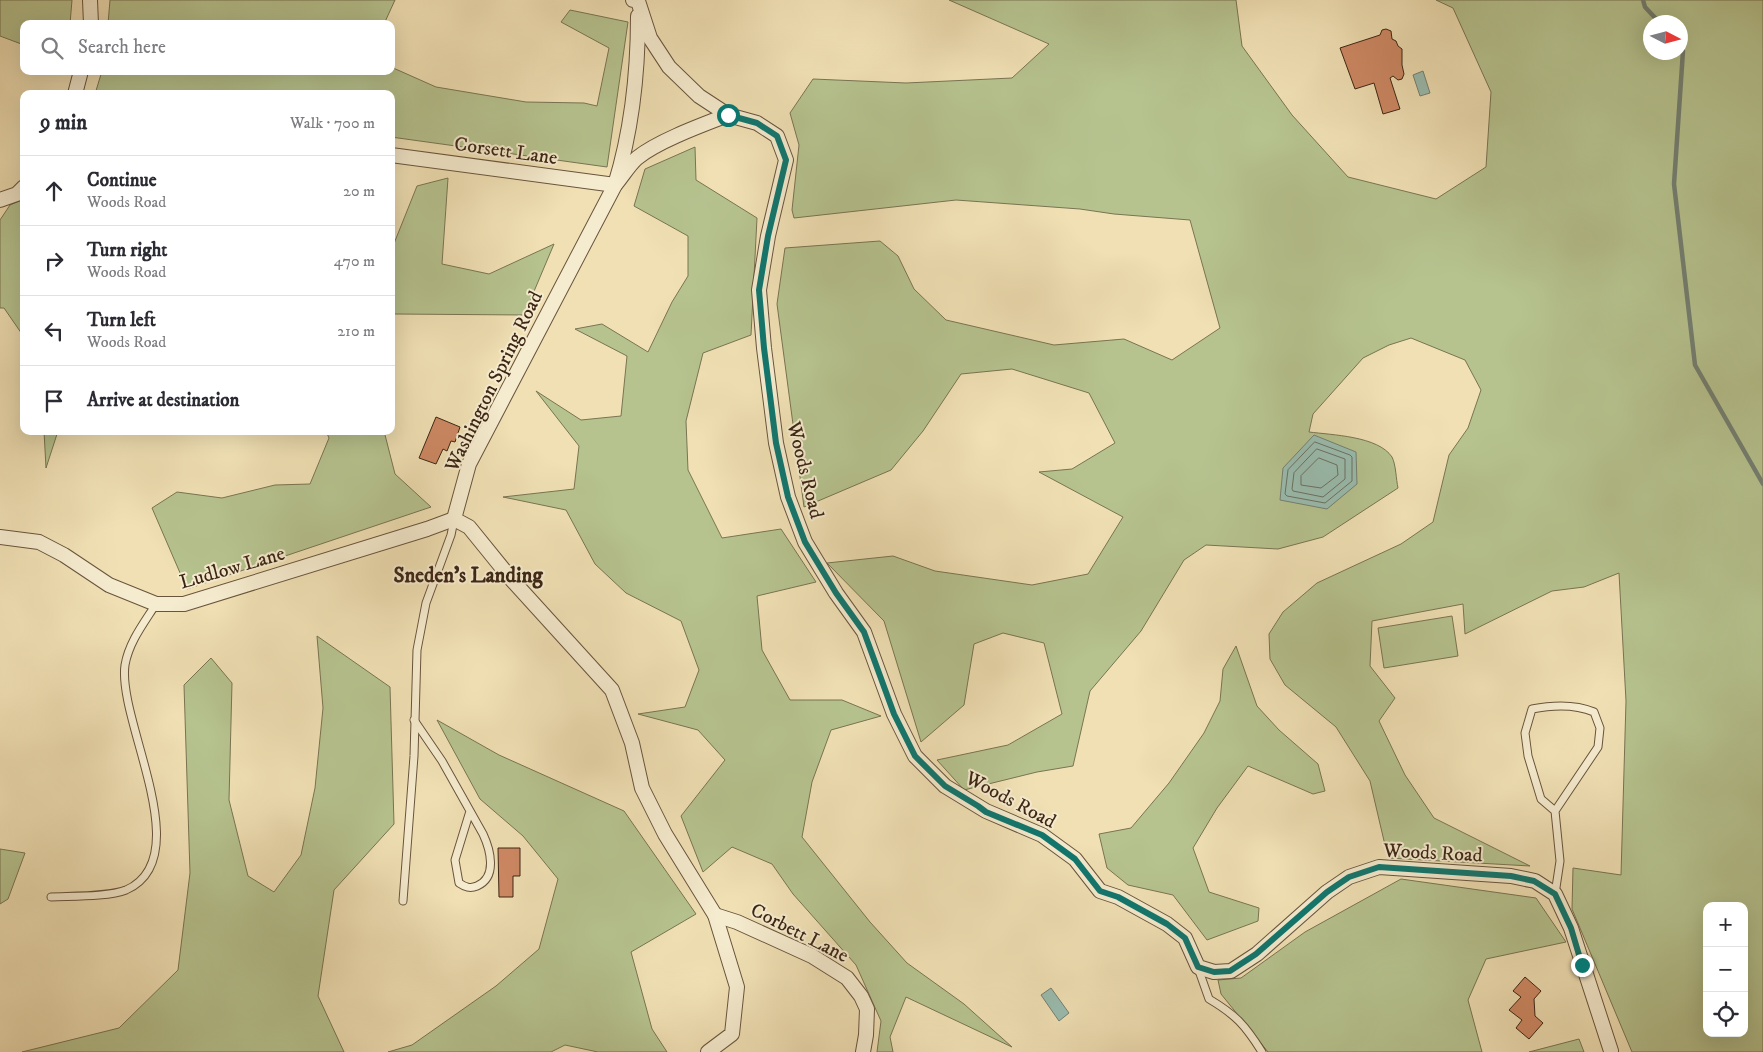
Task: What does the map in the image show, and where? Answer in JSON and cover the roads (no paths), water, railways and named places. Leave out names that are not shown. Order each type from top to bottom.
[{"type":"street","points":[[90,0],[90,20]]},
{"type":"street","name":"Woods Road","points":[[636,0],[650,38],[669,67],[699,96],[728,115],[757,123],[777,136],[786,160],[768,236],[759,290],[776,443],[788,497],[805,542],[836,593],[864,632],[894,714],[915,756],[945,786],[986,812],[1042,835],[1075,859],[1100,891],[1118,897],[1167,924],[1185,938],[1198,967],[1214,972],[1230,971],[1256,954],[1327,892],[1349,877],[1379,867],[1511,876],[1534,881],[1555,894]]},
{"type":"street","name":"Washington Spring Road","points":[[454,519],[469,464],[615,185],[622,163],[633,107],[638,56],[636,0]]},
{"type":"street","points":[[76,90],[80,75]]},
{"type":"street","points":[[615,185],[637,158],[698,126],[728,115]]},
{"type":"street","name":"Corsett Lane","points":[[395,156],[615,185]]},
{"type":"street","points":[[0,200],[17,194],[20,191]]},
{"type":"street","points":[[454,519],[469,527],[512,580],[612,690],[632,743],[642,788],[665,834],[715,914],[737,986],[732,1034],[708,1052]]},
{"type":"street","name":"Ludlow Lane","points":[[0,537],[39,542],[64,555],[108,585],[156,604],[184,604],[454,519]]},
{"type":"street","points":[[1555,894],[1571,928],[1611,1051]]},
{"type":"street","name":"Corbett Lane","points":[[715,914],[812,956],[847,978],[862,996],[867,1009],[863,1052]]},
{"type":"lane","points":[[403,901],[414,756],[417,650],[426,603],[451,535],[454,519]]},
{"type":"lane","points":[[50,897],[106,894],[126,890],[148,872],[155,856],[157,842],[151,790],[148,772],[138,742],[126,692],[125,666],[137,634],[156,604]]},
{"type":"lane","points":[[1555,811],[1541,799],[1528,756],[1525,733],[1532,709],[1547,706],[1582,707],[1594,712],[1600,728],[1598,747],[1555,811],[1560,861],[1555,894]]},
{"type":"lane","points":[[414,720],[442,761],[470,811],[488,846],[491,861],[490,871],[482,884],[473,888],[465,887],[459,883],[455,860],[470,811]]},
{"type":"lane","points":[[1198,967],[1209,999],[1239,1019],[1262,1052]]},
{"type":"water","points":[[1423,71],[1430,93],[1420,96],[1413,75]]},
{"type":"water","points":[[1314,435],[1356,452],[1357,484],[1327,509],[1280,500],[1283,468]]},
{"type":"water","points":[[1051,988],[1069,1013],[1059,1021],[1041,995]]},
{"type":"waterway","points":[[1643,0],[1645,7],[1652,15]]},
{"type":"waterway","points":[[1682,60],[1674,184],[1695,365],[1763,484]]},
{"type":"district","name":"Sneden's Landing","points":[[468,575]]}]
